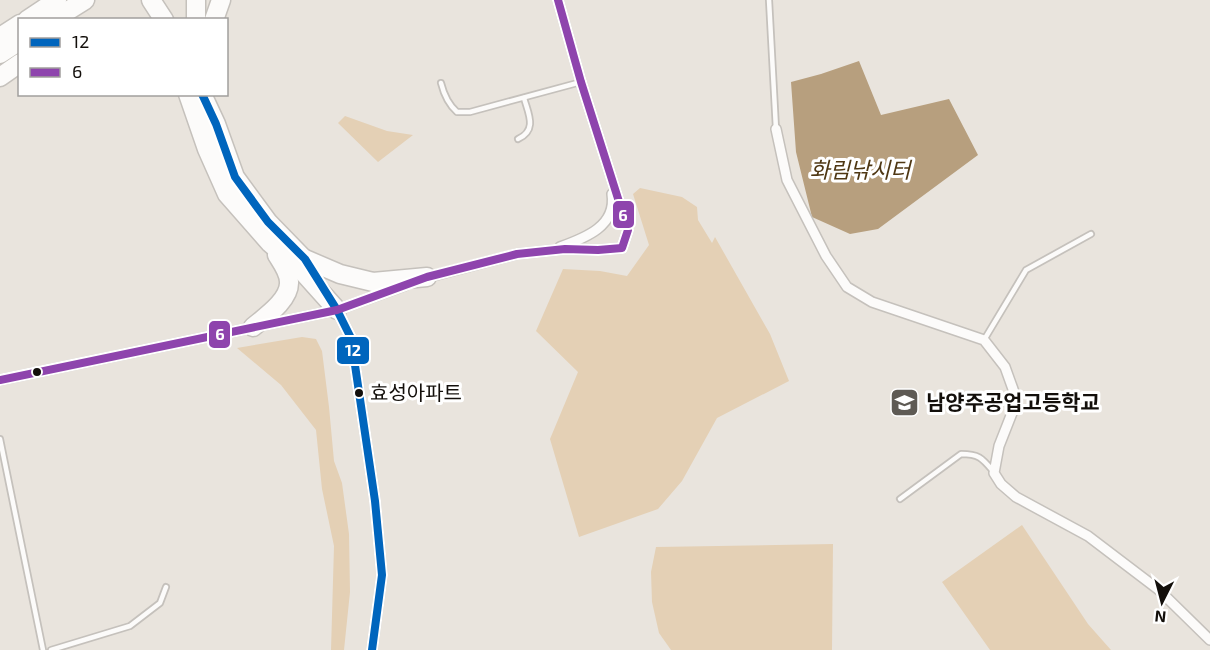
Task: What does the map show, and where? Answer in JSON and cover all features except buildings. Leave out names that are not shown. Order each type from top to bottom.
[{"type":"highway","points":[[30,18],[57,0]]},
{"type":"highway","points":[[56,18],[85,0]]},
{"type":"highway","points":[[151,0],[163,18]]},
{"type":"highway","points":[[196,0],[196,18]]},
{"type":"highway","points":[[215,18],[221,0]]},
{"type":"highway","points":[[0,37],[18,25]]},
{"type":"highway","points":[[0,54],[18,42]]},
{"type":"highway","points":[[0,77],[18,64]]},
{"type":"highway","points":[[189,96],[207,123],[235,177],[268,222],[305,259],[337,310]]},
{"type":"highway","points":[[197,96],[207,123]]},
{"type":"highway","points":[[202,96],[207,123],[207,149],[227,194],[270,243],[302,271],[337,310]]},
{"type":"highway","points":[[207,123],[213,96]]},
{"type":"highway","points":[[253,327],[278,307],[290,284],[287,273],[270,243]]},
{"type":"highway","points":[[305,259],[340,274],[373,282],[427,277]]},
{"type":"street","points":[[0,380],[337,310],[427,277],[518,254],[622,248],[628,230],[581,82],[558,0]]},
{"type":"street","points":[[776,129],[787,180],[826,256],[847,287],[872,303],[984,340],[1005,367],[1014,392],[1012,413],[999,446],[994,473],[1001,484],[1016,497],[1088,536],[1159,590],[1210,640]]},
{"type":"street","points":[[550,251],[596,232],[609,217],[614,202],[608,168]]},
{"type":"street","points":[[337,310],[351,338],[375,501],[382,574],[372,650]]},
{"type":"lane","points":[[769,0],[776,129]]},
{"type":"lane","points":[[441,83],[450,106],[457,112],[470,112],[581,82]]},
{"type":"lane","points":[[518,139],[525,136],[529,130],[530,121],[524,98]]},
{"type":"lane","points":[[984,340],[1026,270],[1091,234]]},
{"type":"lane","points":[[0,439],[43,650]]},
{"type":"lane","points":[[900,499],[962,454],[972,454],[982,458],[994,473]]},
{"type":"lane","points":[[51,650],[130,626],[160,603],[166,587]]},
{"type":"shaded area","points":[[345,116],[387,131],[413,135],[378,162],[338,123]]},
{"type":"shaded area","points":[[640,188],[682,197],[697,207],[698,220],[712,243],[715,237],[770,334],[789,381],[717,418],[682,481],[658,509],[579,537],[550,439],[578,372],[536,331],[563,269],[600,271],[627,276],[649,245],[633,194]]},
{"type":"shaded area","points":[[302,337],[316,339],[322,351],[334,461],[342,483],[349,534],[350,592],[344,650],[331,650],[334,546],[322,489],[316,430],[281,385],[237,348]]},
{"type":"shaded area","points":[[1022,525],[1088,624],[1111,650],[990,650],[942,582]]},
{"type":"shaded area","points":[[833,544],[832,650],[671,650],[659,633],[652,602],[651,572],[656,547]]},
{"type":"water","name":"화림낚시터","points":[[859,61],[881,115],[949,99],[978,155],[878,229],[850,234],[812,217],[796,152],[791,82]]},
{"type":"transit line","name":"6","points":[[0,380],[337,310],[427,277],[517,254],[565,249],[622,248],[628,230],[581,82],[558,0]]},
{"type":"transit line","name":"12","points":[[203,96],[216,124],[235,177],[268,222],[305,259],[337,310],[351,338],[375,501],[382,575],[372,650]]},
{"type":"place","name":"효성아파트","points":[[359,393]]},
{"type":"place","name":"남양주공업고등학교","points":[[905,403]]}]
